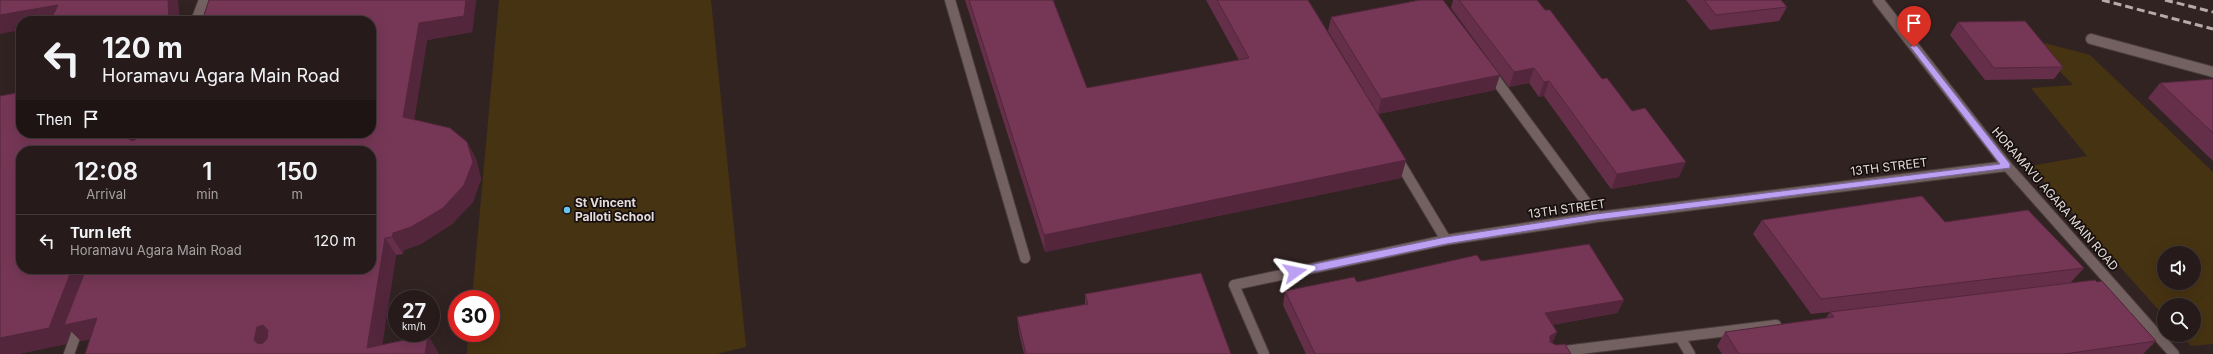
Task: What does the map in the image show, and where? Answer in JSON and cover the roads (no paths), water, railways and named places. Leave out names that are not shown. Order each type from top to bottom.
[{"type":"street","points":[[198,16],[204,0]]},
{"type":"street","points":[[950,0],[1025,258]]},
{"type":"street","name":"HORAMAVU AGARA MAIN ROAD","points":[[1878,0],[2007,166],[2174,354]]},
{"type":"street","points":[[2092,39],[2213,72]]},
{"type":"street","points":[[1484,64],[1596,217]]},
{"type":"street","points":[[1392,149],[1446,240]]},
{"type":"street","name":"13TH STREET","points":[[1264,354],[1234,285],[1446,240],[1596,217],[2007,166]]},
{"type":"street","points":[[2096,286],[2112,284]]},
{"type":"street","points":[[69,354],[85,312]]},
{"type":"street","points":[[1550,352],[1790,323]]},
{"type":"street","points":[[1680,337],[1690,354]]},
{"type":"railway","points":[[2102,0],[2213,29]]},
{"type":"railway","points":[[2165,0],[2213,12]]},
{"type":"place","name":"St Vincent Palloti School","points":[[567,210]]}]
